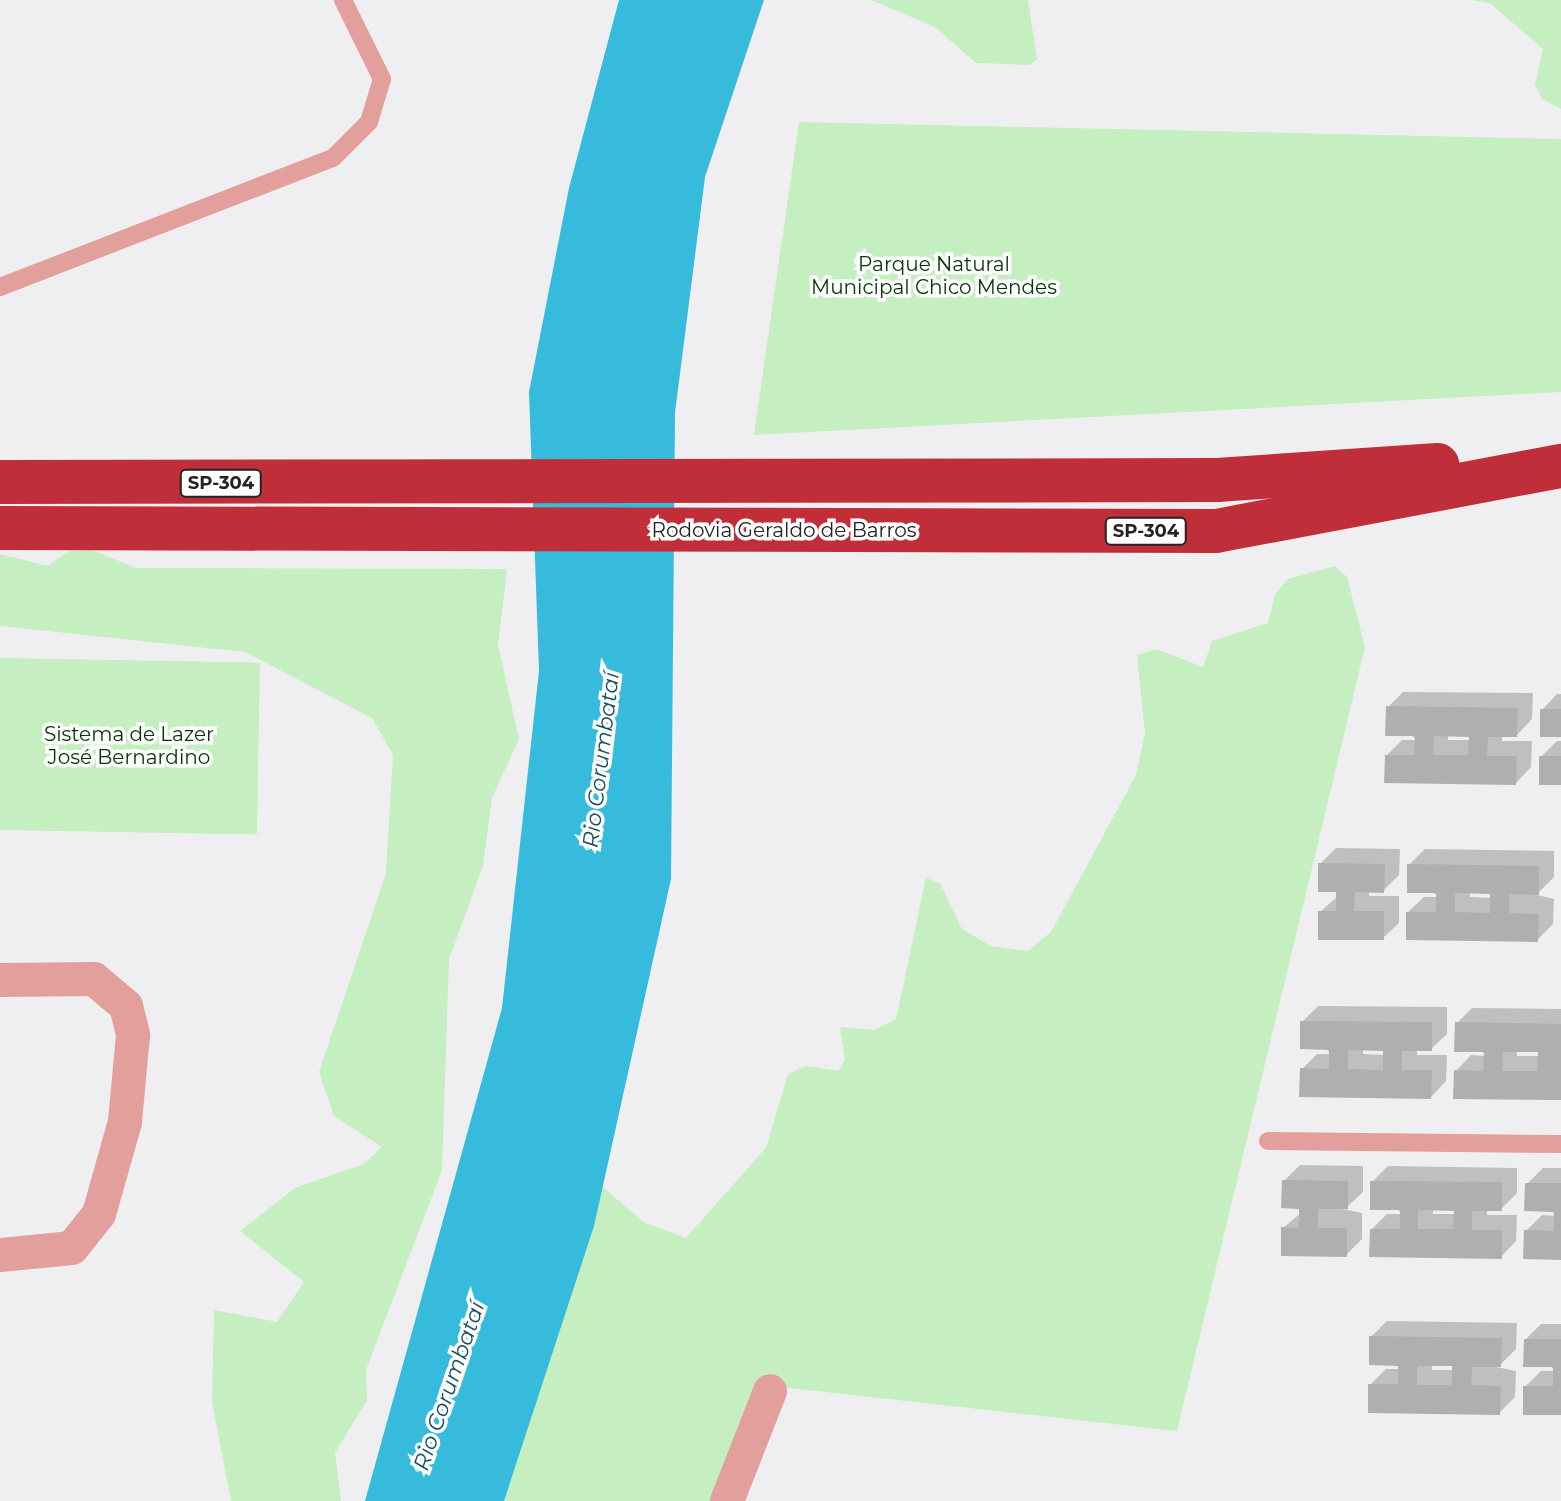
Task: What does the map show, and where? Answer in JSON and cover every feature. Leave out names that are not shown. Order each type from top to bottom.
[{"type":"highway","name":"SP-304","points":[[0,482],[1217,480],[1561,457]]},
{"type":"highway","name":"Rodovia Geraldo de Barros","points":[[0,528],[1216,531],[1561,466]]},
{"type":"street","points":[[0,980],[94,979],[126,1006],[133,1035],[125,1122],[99,1214],[72,1248],[0,1255]]},
{"type":"street","points":[[727,1501],[770,1391]]},
{"type":"lane","points":[[0,287],[333,158],[369,122],[382,79],[343,0]]},
{"type":"lane","points":[[1268,1141],[1561,1144]]},
{"type":"green space","points":[[871,0],[1028,0],[1037,59],[1029,65],[976,63],[935,27]]},
{"type":"green space","points":[[1473,0],[1561,0],[1561,109],[1542,99],[1535,85],[1543,49],[1491,4]]},
{"type":"green space","name":"Parque Natural Municipal Chico Mendes","points":[[799,122],[1561,139],[1561,392],[754,435]]},
{"type":"green space","points":[[92,550],[136,568],[507,569],[498,645],[519,739],[492,798],[483,866],[449,959],[442,1170],[366,1370],[367,1400],[335,1453],[341,1501],[231,1501],[212,1402],[214,1310],[277,1322],[304,1282],[240,1231],[295,1188],[364,1164],[382,1147],[334,1116],[319,1072],[386,873],[393,755],[372,718],[245,652],[0,626],[0,554],[48,566],[69,551]]},
{"type":"green space","points":[[1335,566],[1347,577],[1365,647],[1177,1431],[762,1385],[715,1501],[439,1501],[578,1148],[604,1188],[645,1223],[686,1238],[766,1148],[788,1074],[805,1066],[838,1071],[845,1060],[840,1027],[874,1030],[896,1019],[926,878],[940,883],[962,929],[991,946],[1028,951],[1051,932],[1136,775],[1145,733],[1137,655],[1156,649],[1203,667],[1212,641],[1268,623],[1275,594],[1288,579]]},
{"type":"green space","name":"Sistema de Lazer José Bernardino","points":[[0,658],[260,663],[257,835],[0,830]]},
{"type":"water","name":"Rio Corumbataí","points":[[619,0],[764,0],[705,177],[675,413],[671,879],[594,1226],[504,1501],[365,1501],[502,1008],[539,671],[529,392],[569,188]]},
{"type":"building","points":[[1386,706],[1518,708],[1517,737],[1488,737],[1487,756],[1517,756],[1516,785],[1384,783],[1385,755],[1414,755],[1415,736],[1385,736]],"holes":[[[1434,736],[1469,737],[1468,755],[1433,755]]]},
{"type":"building","points":[[1540,709],[1561,709],[1561,737],[1540,737]]},
{"type":"building","points":[[1539,756],[1561,756],[1561,785],[1539,785]]},
{"type":"building","points":[[1318,863],[1385,864],[1384,893],[1355,892],[1354,911],[1384,911],[1384,940],[1318,940],[1318,911],[1336,911],[1336,892],[1318,892]]},
{"type":"building","points":[[1407,864],[1539,866],[1539,895],[1509,894],[1509,913],[1539,914],[1538,942],[1406,940],[1406,912],[1436,912],[1436,893],[1407,893]],"holes":[[[1455,893],[1490,894],[1490,913],[1455,912]]]},
{"type":"building","points":[[1300,1021],[1432,1022],[1432,1051],[1402,1051],[1402,1070],[1432,1070],[1431,1099],[1299,1097],[1300,1068],[1329,1069],[1329,1050],[1300,1049]],"holes":[[[1348,1050],[1383,1051],[1383,1070],[1348,1069]]]},
{"type":"building","points":[[1455,1022],[1561,1024],[1561,1100],[1453,1099],[1454,1070],[1483,1071],[1484,1052],[1454,1052]],"holes":[[[1503,1052],[1538,1052],[1537,1071],[1502,1071]]]},
{"type":"building","points":[[1282,1180],[1348,1181],[1348,1209],[1318,1209],[1318,1228],[1347,1228],[1347,1257],[1281,1256],[1281,1227],[1299,1228],[1299,1209],[1281,1208]]},
{"type":"building","points":[[1370,1181],[1502,1182],[1502,1211],[1472,1211],[1472,1230],[1502,1230],[1502,1259],[1369,1257],[1370,1229],[1400,1229],[1400,1210],[1370,1210]],"holes":[[[1418,1210],[1454,1211],[1453,1229],[1418,1229]]]},
{"type":"building","points":[[1525,1183],[1561,1183],[1561,1260],[1523,1259],[1524,1230],[1554,1231],[1554,1212],[1524,1211]]},
{"type":"building","points":[[1369,1336],[1502,1338],[1501,1367],[1472,1367],[1471,1385],[1501,1386],[1500,1415],[1368,1413],[1368,1384],[1398,1384],[1398,1366],[1369,1365]],"holes":[[[1417,1366],[1452,1366],[1452,1385],[1417,1385]]]},
{"type":"building","points":[[1524,1339],[1561,1339],[1561,1415],[1523,1415],[1523,1386],[1553,1386],[1553,1367],[1523,1367]]}]
